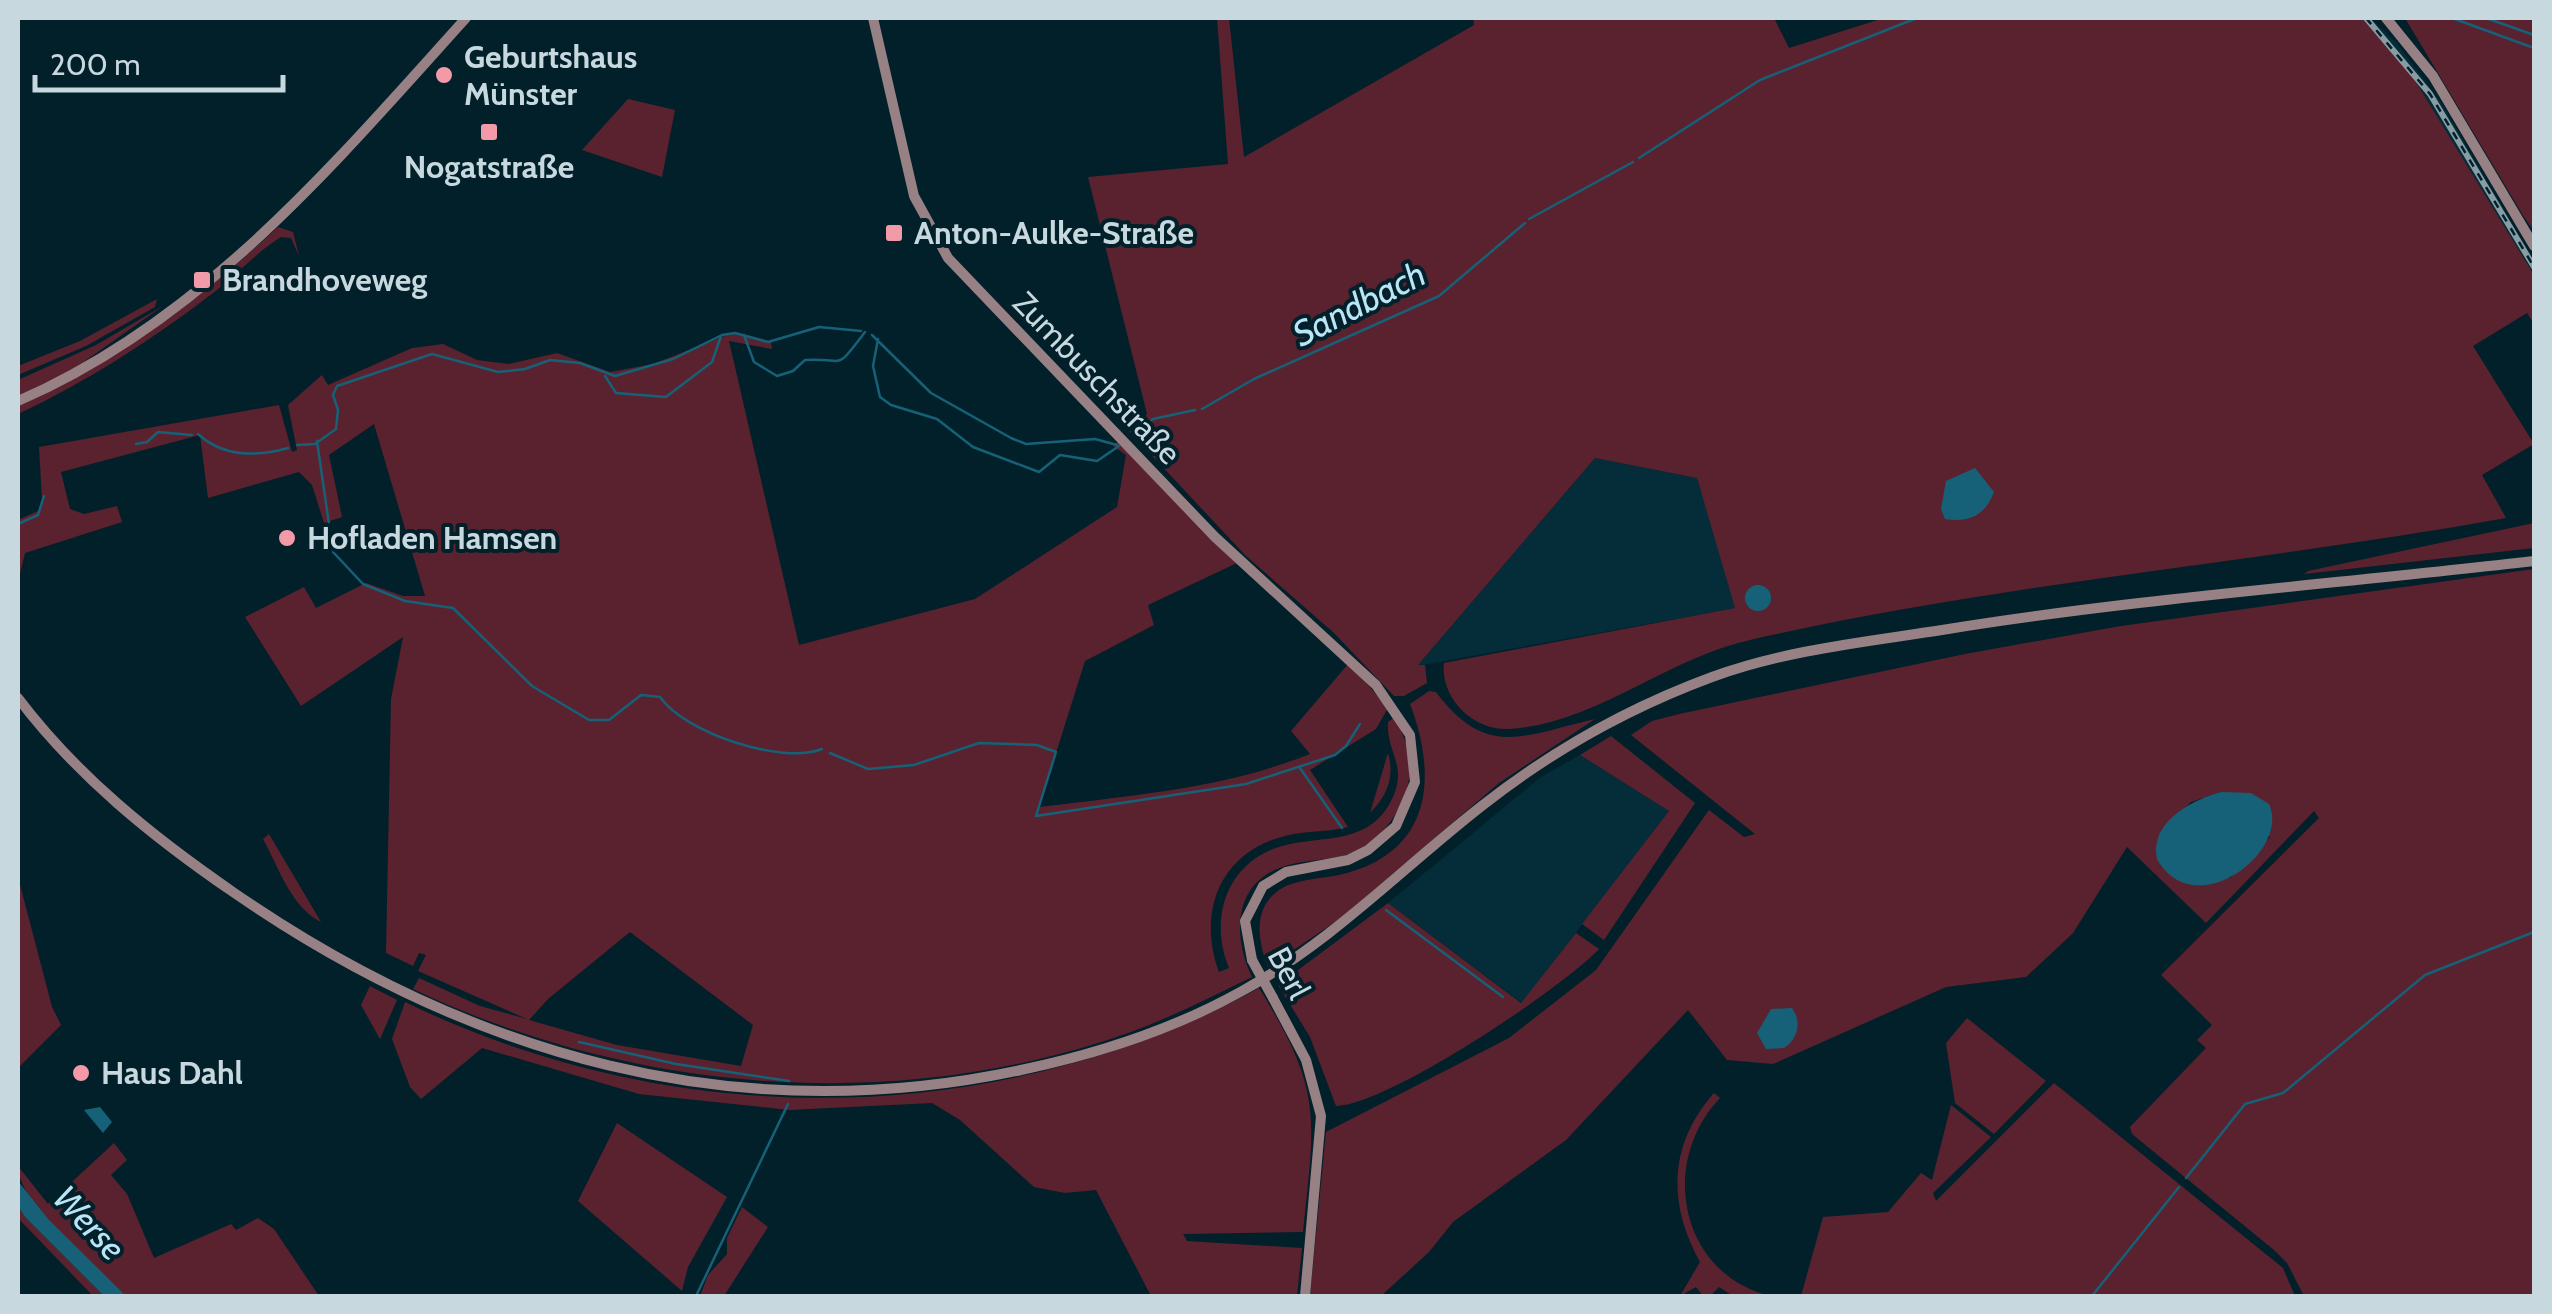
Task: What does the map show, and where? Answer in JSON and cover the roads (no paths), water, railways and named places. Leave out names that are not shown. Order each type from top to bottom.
[{"type":"main road","points":[[18,401],[76,373],[232,264],[326,172],[466,18]]},
{"type":"main road","name":"Zumbuschstraße","points":[[873,18],[914,196],[948,258],[1215,537],[1317,627],[1396,708]]},
{"type":"main road","points":[[2386,18],[2434,76],[2534,246]]},
{"type":"main road","points":[[18,698],[62,750],[136,821],[260,911],[391,987],[548,1051],[679,1081],[758,1090],[850,1092],[992,1076],[1127,1041],[1236,994],[1313,948],[1481,806],[1567,745],[1651,700],[1773,657],[2144,601],[2534,561]]},
{"type":"main road","name":"Berl","points":[[1305,1296],[1321,1116],[1306,1060],[1252,960],[1245,921],[1263,886],[1286,872],[1348,860],[1385,838],[1404,811],[1416,764],[1410,734],[1396,708]]},
{"type":"waterway","name":"Sandbach","points":[[1639,158],[1760,80],[1917,18]]},
{"type":"waterway","name":"Sandbach","points":[[2452,18],[2534,48]]},
{"type":"waterway","points":[[2486,18],[2534,35]]},
{"type":"waterway","name":"Sandbach","points":[[1529,219],[1633,162]]},
{"type":"waterway","name":"Sandbach","points":[[1202,409],[1254,379],[1439,296],[1525,223]]},
{"type":"waterway","name":"Sandbach","points":[[297,445],[315,444],[336,429],[338,410],[333,395],[337,386],[432,354],[498,372],[525,369],[550,360],[580,363],[615,376],[673,359],[722,335],[735,333],[768,342],[819,327],[861,331]]},
{"type":"waterway","name":"Sandbach","points":[[744,335],[754,362],[777,376],[793,371],[805,360],[839,361],[865,332]]},
{"type":"waterway","name":"Sandbach","points":[[872,335],[931,393],[1011,438],[1026,444],[1095,439],[1117,445]]},
{"type":"waterway","name":"Sandbach","points":[[605,376],[616,393],[666,397],[712,362],[721,336]]},
{"type":"waterway","name":"Sandbach","points":[[878,339],[873,366],[880,397],[891,405],[937,419],[973,447],[1039,472],[1060,455],[1097,461],[1119,446]]},
{"type":"waterway","name":"Sandbach","points":[[1133,434],[1153,419],[1195,410]]},
{"type":"waterway","name":"Sandbach","points":[[136,444],[147,442],[158,432],[192,435]]},
{"type":"waterway","name":"Sandbach","points":[[198,434],[218,447],[240,453],[288,448]]},
{"type":"waterway","points":[[317,441],[333,552],[363,584],[405,601],[453,608],[532,686],[589,720],[609,720],[641,695],[660,697],[690,723],[735,742],[783,753],[822,749]]},
{"type":"waterway","name":"Sandbach","points":[[18,524],[38,515],[44,496]]},
{"type":"waterway","points":[[830,753],[868,769],[914,765],[979,743],[1037,745],[1056,752],[1036,816],[1246,784],[1335,755],[1360,724]]},
{"type":"waterway","points":[[1300,768],[1342,828]]},
{"type":"waterway","points":[[1386,910],[1503,997]]},
{"type":"waterway","points":[[2186,1178],[2245,1104],[2283,1093],[2425,975],[2534,932]]},
{"type":"waterway","points":[[579,1042],[676,1064],[789,1081]]},
{"type":"waterway","points":[[696,1296],[788,1104]]},
{"type":"waterway","points":[[2092,1296],[2179,1187]]},
{"type":"railway","points":[[2366,18],[2430,94],[2534,267]]},
{"type":"place","name":"Geburtshaus Münster","points":[[444,75]]},
{"type":"place","name":"Nogatstraße","points":[[489,132]]},
{"type":"place","name":"Anton-Aulke-Straße","points":[[894,233]]},
{"type":"place","name":"Brandhoveweg","points":[[202,280]]},
{"type":"place","name":"Hofladen Hamsen","points":[[287,538]]},
{"type":"place","name":"Haus Dahl","points":[[81,1073]]},
{"type":"water label","name":"Werse","points":[[89,1223]]}]
